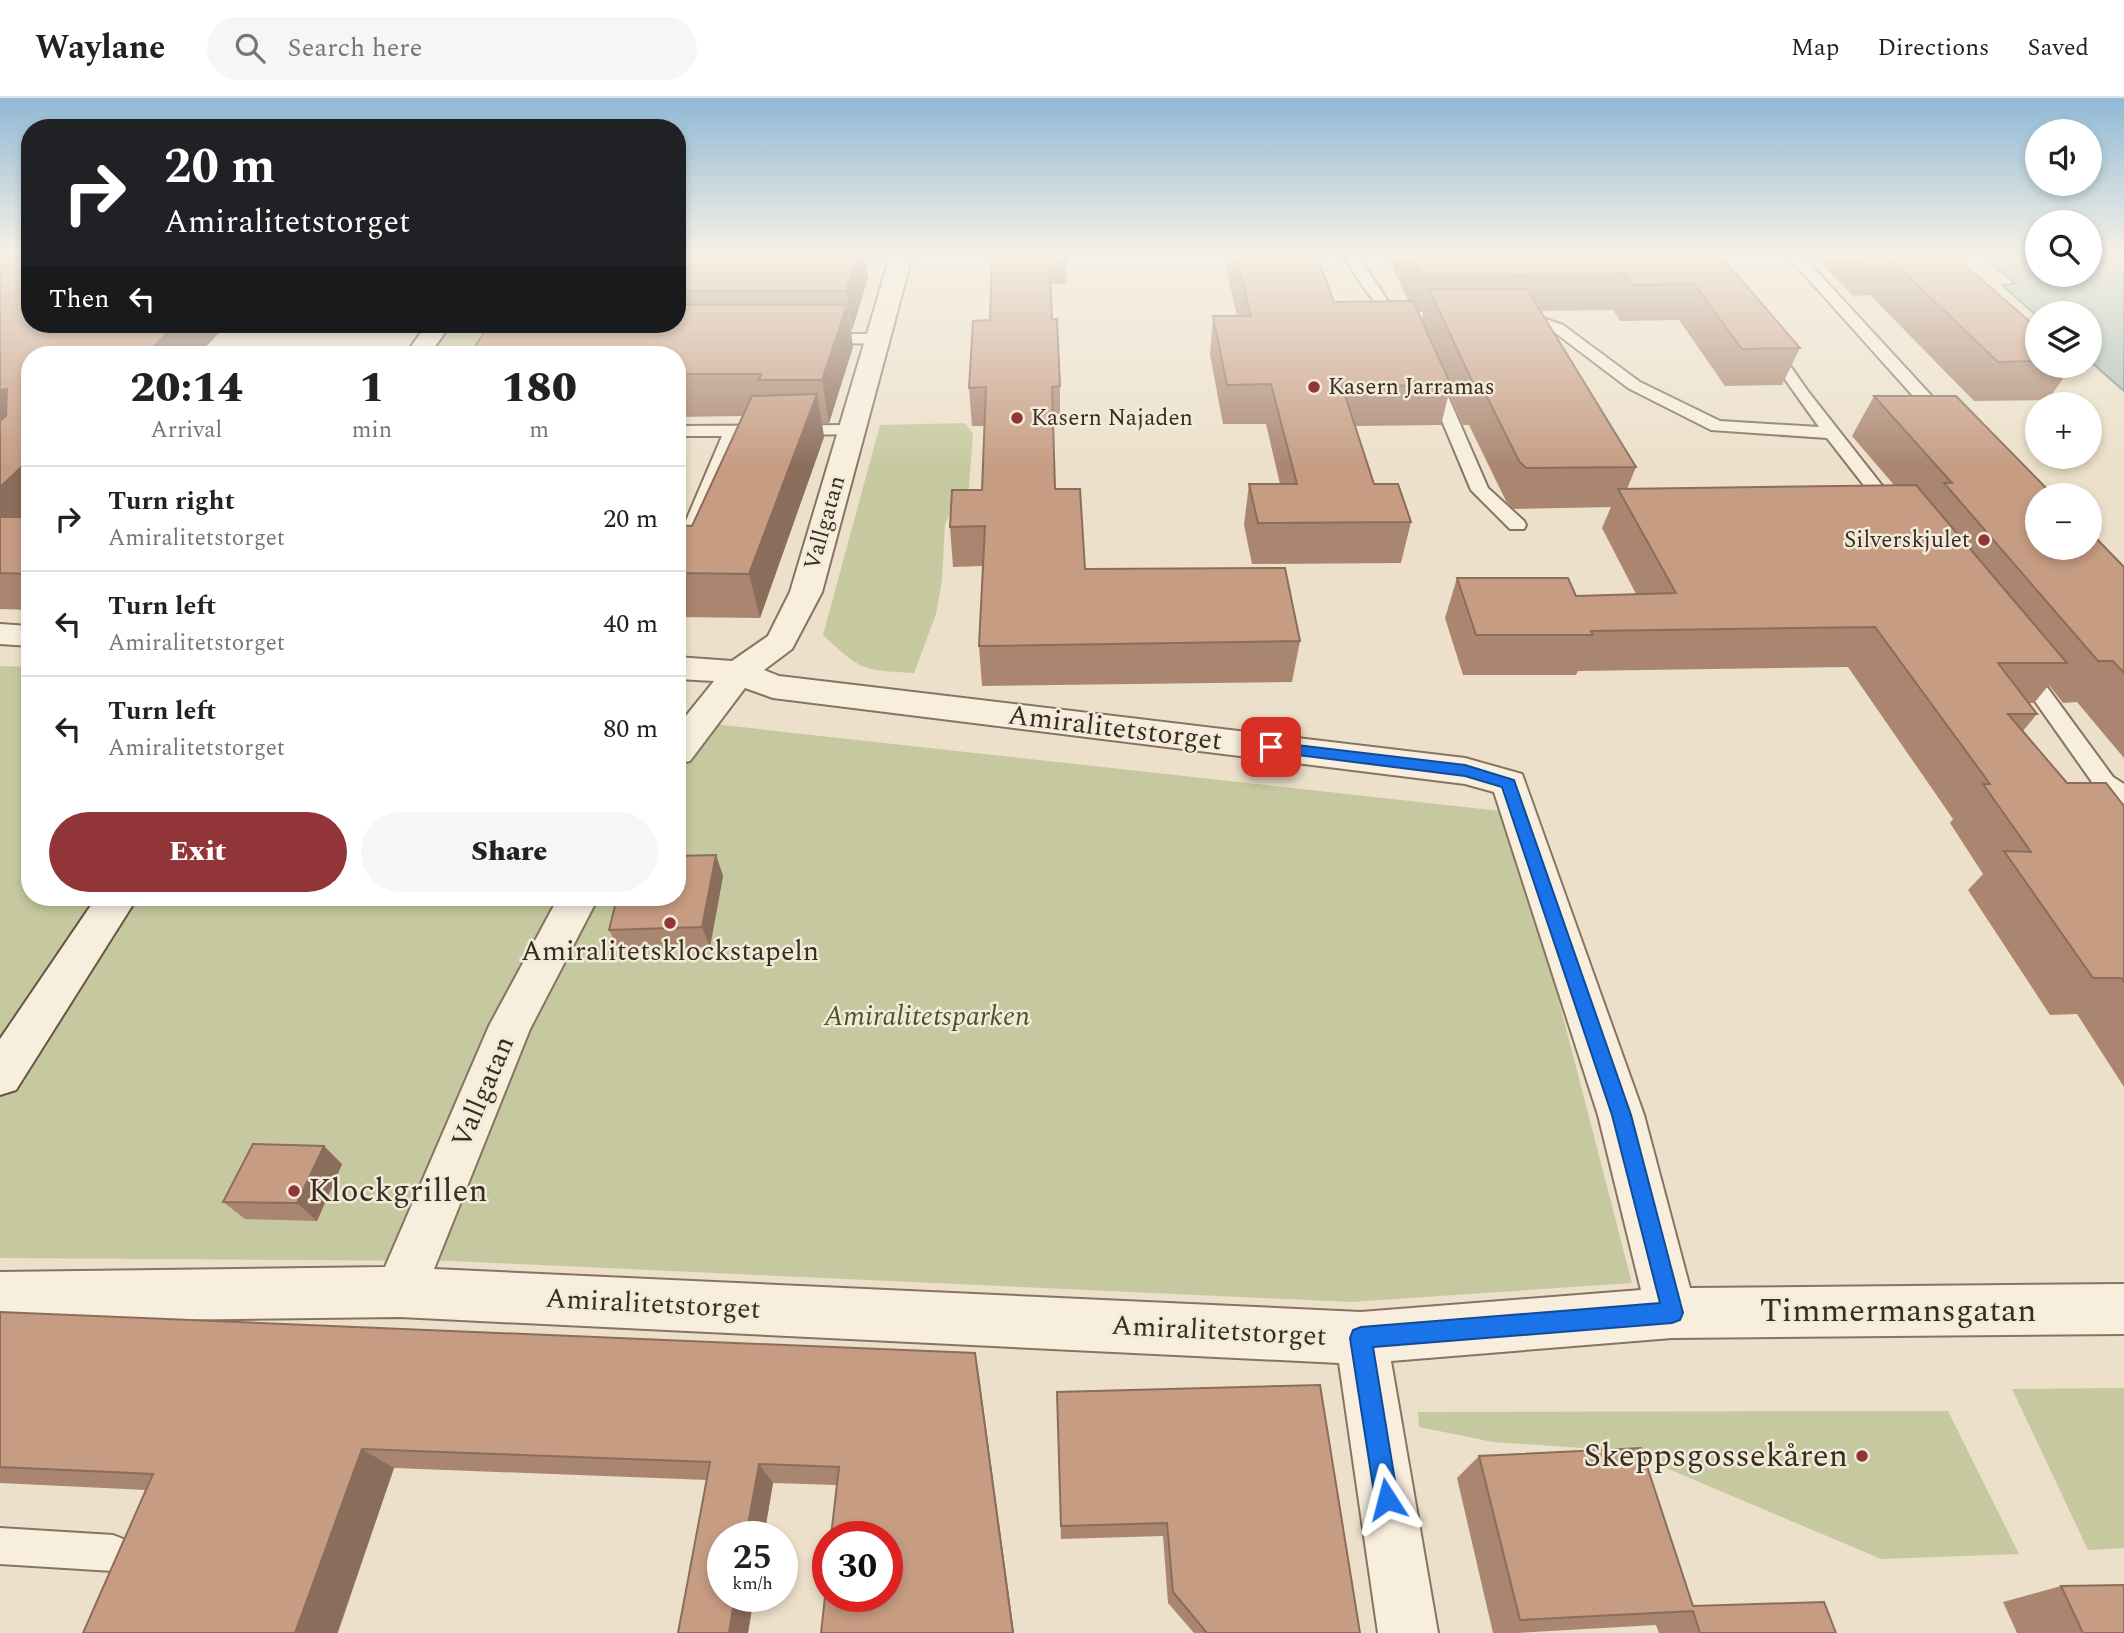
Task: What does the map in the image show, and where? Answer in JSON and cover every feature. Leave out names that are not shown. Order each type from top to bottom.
[{"type":"street","name":"Vallgatan","points":[[686,740],[739,672],[781,642],[806,592],[880,325]]},
{"type":"street","points":[[0,634],[21,635]]},
{"type":"street","name":"Amiralitetstorget","points":[[0,1297],[400,1292],[1361,1338],[1672,1313],[1621,1115],[1509,783],[1465,771],[774,687],[739,672],[686,669]]},
{"type":"street","points":[[0,1076],[112,906]]},
{"type":"street","name":"Vallgatan","points":[[400,1292],[510,1026],[574,906]]},
{"type":"street","name":"Timmermansgatan","points":[[1672,1313],[2124,1309]]},
{"type":"street","points":[[1361,1338],[1408,1633]]},
{"type":"lane","points":[[1548,325],[1558,328],[1634,385],[1717,426],[1832,433]]},
{"type":"lane","points":[[1857,325],[1954,431]]},
{"type":"lane","points":[[1757,328],[1801,393],[1906,528]]},
{"type":"lane","points":[[808,339],[876,339]]},
{"type":"lane","points":[[1428,368],[1480,490],[1517,525]]},
{"type":"lane","points":[[686,431],[851,430]]},
{"type":"lane","points":[[686,543],[733,431]]},
{"type":"lane","points":[[2011,655],[2038,687],[2105,783],[2124,796]]},
{"type":"lane","points":[[0,1546],[113,1553]]},
{"type":"green space","points":[[442,333],[485,333],[477,346],[432,346]]},
{"type":"green space","points":[[965,423],[973,434],[968,499],[950,514],[945,524],[942,580],[936,614],[914,673],[884,671],[864,666],[846,656],[823,635],[880,425]]},
{"type":"green space","name":"Amiralitetsparken","points":[[0,666],[21,667],[21,906],[686,906],[686,721],[1510,812],[1632,1283],[1351,1302],[452,1261],[0,1258]]},
{"type":"green space","points":[[2124,1388],[2124,1548],[2088,1550],[2012,1389]]},
{"type":"green space","points":[[1948,1411],[2019,1554],[1881,1559],[1626,1451],[1493,1442],[1419,1427],[1418,1412]]},
{"type":"water","points":[[2102,325],[2124,325],[2124,391],[2102,372]]},
{"type":"building","points":[[0,325],[21,325],[21,333],[167,333],[154,346],[21,346],[21,467],[0,487],[0,421],[6,416],[7,389],[0,390]]},
{"type":"building","points":[[686,325],[840,325],[822,380],[759,380],[761,374],[686,374],[686,346],[475,346],[484,333],[686,333]]},
{"type":"building","points":[[973,325],[1057,325],[1060,386],[1052,387],[1055,489],[1080,489],[1085,569],[1285,568],[1300,641],[979,646],[985,526],[950,527],[952,490],[982,490],[986,387],[969,388]]},
{"type":"building","points":[[1215,325],[1424,325],[1451,385],[1342,386],[1374,484],[1398,484],[1411,522],[1258,523],[1249,484],[1297,484],[1271,384],[1227,385]]},
{"type":"building","points":[[1446,325],[1549,325],[1636,467],[1526,468],[1519,461],[1481,385],[1474,385]]},
{"type":"building","points":[[1724,325],[1780,325],[1800,348],[1742,349]]},
{"type":"building","points":[[1959,325],[2025,325],[2025,361],[1998,362]]},
{"type":"building","points":[[817,394],[749,574],[686,573],[686,526],[692,526],[752,396]]},
{"type":"building","points":[[1874,396],[1956,396],[2041,483],[2025,483],[2025,560],[2102,560],[2102,544],[2124,567],[2124,673],[2113,661],[2098,661],[1944,483],[1952,483]]},
{"type":"building","points":[[1916,485],[2067,663],[1998,663],[2037,714],[2008,714],[2067,783],[2106,783],[2124,806],[2124,981],[2121,978],[2093,978],[2004,851],[2031,852],[1983,784],[1990,784],[1875,627],[1591,631],[1593,635],[1476,635],[1457,578],[1568,578],[1576,596],[1676,593],[1618,489]]},
{"type":"building","points":[[0,517],[21,517],[21,574],[0,573]]},
{"type":"building","points":[[716,855],[702,927],[609,930],[615,906],[686,906],[686,856]]},
{"type":"building","points":[[253,1144],[324,1146],[297,1203],[223,1202]]},
{"type":"building","points":[[0,1312],[975,1353],[1013,1633],[821,1633],[823,1612],[903,1612],[903,1521],[833,1521],[839,1467],[759,1464],[749,1521],[707,1521],[707,1612],[732,1612],[729,1633],[678,1633],[710,1462],[362,1449],[295,1633],[83,1633],[153,1474],[0,1467]]},
{"type":"building","points":[[1320,1385],[1360,1633],[1207,1633],[1173,1592],[1167,1523],[1061,1526],[1057,1392]]},
{"type":"building","points":[[1641,1448],[1693,1606],[1824,1602],[1836,1633],[1700,1633],[1693,1611],[1520,1620],[1479,1456]]},
{"type":"building","points":[[2124,1585],[2124,1633],[2083,1633],[2061,1586]]},
{"type":"place","name":"Kasern Jarramas","points":[[1314,387]]},
{"type":"place","name":"Kasern Najaden","points":[[1017,418]]},
{"type":"place","name":"Silverskjulet","points":[[1984,540]]},
{"type":"place","name":"Amiralitetsklockstapeln","points":[[670,923]]},
{"type":"place","name":"Klockgrillen","points":[[294,1191]]},
{"type":"place","name":"Skeppsgossekåren","points":[[1862,1456]]},
{"type":"route","points":[[1271,747],[1465,771],[1509,783],[1621,1115],[1672,1313],[1361,1338],[1387,1499]]}]
